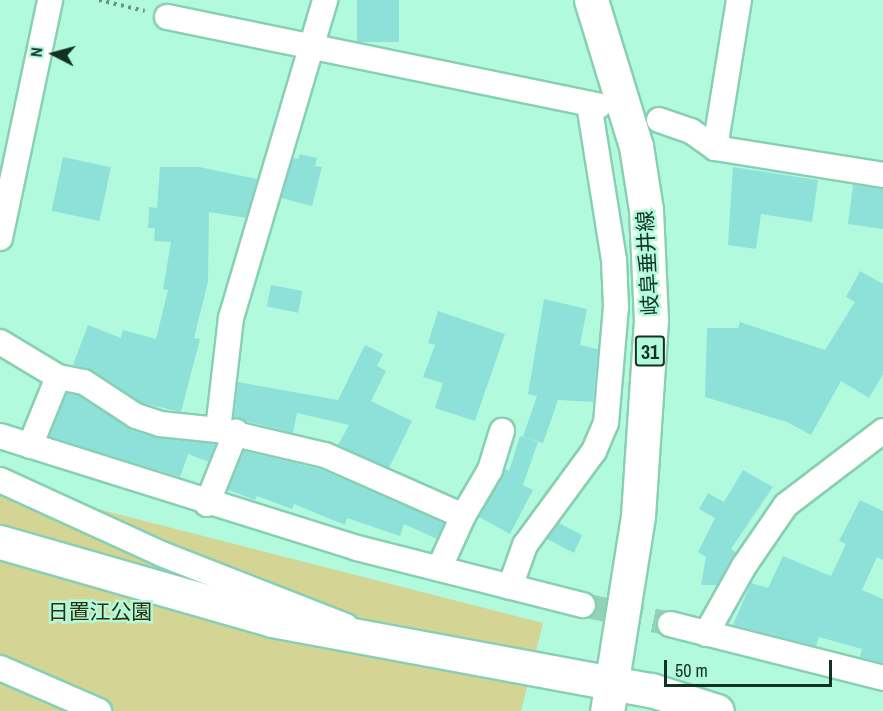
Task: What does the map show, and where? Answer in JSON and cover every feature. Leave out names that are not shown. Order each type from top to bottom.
[{"type":"main road","name":"岐阜垂井線","points":[[591,0],[636,146],[650,279],[641,481],[609,701]]},
{"type":"main road","points":[[0,542],[272,620],[386,645],[609,701],[717,711]]},
{"type":"street","points":[[0,238],[50,0]]},
{"type":"street","points":[[207,504],[227,431],[231,318],[314,49],[325,0]]},
{"type":"street","points":[[715,148],[739,0]]},
{"type":"street","points":[[167,17],[594,105],[614,260],[615,343],[606,423],[594,451],[525,545],[510,587]]},
{"type":"street","points":[[660,120],[691,131],[715,148],[883,175]]},
{"type":"street","points":[[0,342],[58,377],[84,382],[136,416],[160,424],[227,431],[325,455],[463,516]]},
{"type":"street","points":[[30,446],[58,377]]},
{"type":"street","points":[[438,569],[463,516],[490,470],[502,431]]},
{"type":"street","points":[[706,634],[744,567],[786,505],[883,431]]},
{"type":"street","points":[[0,436],[96,463],[207,504],[438,569],[583,605]]},
{"type":"street","points":[[0,480],[164,555],[308,607],[386,645]]},
{"type":"street","points":[[670,624],[883,678]]},
{"type":"street","points":[[0,668],[99,711]]},
{"type":"path","points":[[99,0],[167,17]]},
{"type":"green space","name":"日置江公園","points":[[0,484],[543,623],[521,711],[0,711]]},
{"type":"building","points":[[357,0],[399,0],[399,42],[357,42]]},
{"type":"building","points":[[300,154],[317,158],[315,166],[322,167],[312,206],[281,198],[293,158],[298,159]]},
{"type":"building","points":[[63,157],[111,167],[99,221],[52,211]]},
{"type":"building","points":[[160,167],[199,167],[257,179],[246,218],[209,212],[208,282],[194,338],[200,339],[181,412],[142,403],[92,370],[73,365],[88,325],[121,338],[123,330],[156,339],[168,290],[163,289],[171,242],[154,241],[155,228],[148,228],[149,207],[157,208]]},
{"type":"building","points":[[733,167],[818,180],[812,222],[761,214],[756,249],[728,245]]},
{"type":"building","points":[[853,185],[883,189],[883,229],[848,224]]},
{"type":"building","points":[[860,271],[883,284],[883,374],[869,398],[841,381],[811,435],[787,422],[705,397],[707,328],[738,328],[740,322],[825,350],[855,302],[846,297]]},
{"type":"building","points":[[271,285],[302,291],[298,313],[267,307]]},
{"type":"building","points":[[544,299],[587,309],[580,345],[598,349],[593,402],[558,400],[543,443],[523,437],[537,396],[528,394]]},
{"type":"building","points":[[438,311],[505,334],[475,421],[435,408],[443,383],[423,377],[435,345],[428,343]]},
{"type":"building","points":[[365,345],[383,354],[377,366],[386,371],[371,401],[412,421],[389,468],[338,445],[349,425],[297,413],[293,433],[234,418],[238,382],[338,400]]},
{"type":"building","points":[[67,393],[79,395],[131,430],[159,438],[216,444],[209,462],[188,454],[180,477],[49,437]]},
{"type":"building","points":[[520,436],[538,442],[523,485],[533,490],[510,534],[479,517],[505,469],[509,471]]},
{"type":"building","points":[[244,451],[320,469],[444,523],[437,539],[404,524],[400,536],[347,518],[345,525],[294,504],[292,509],[257,496],[255,500],[228,490]]},
{"type":"building","points":[[743,470],[773,487],[731,549],[736,552],[717,585],[701,585],[706,557],[698,552],[715,518],[699,509],[708,493],[724,502]]},
{"type":"building","points":[[860,500],[883,511],[883,560],[877,557],[862,590],[883,599],[883,663],[860,657],[862,649],[819,637],[816,646],[733,625],[751,583],[768,588],[783,556],[831,576],[846,544],[839,541]]},
{"type":"building","points":[[559,523],[582,535],[574,553],[547,539]]},
{"type":"tunnel","points":[[583,605],[670,624]]}]
